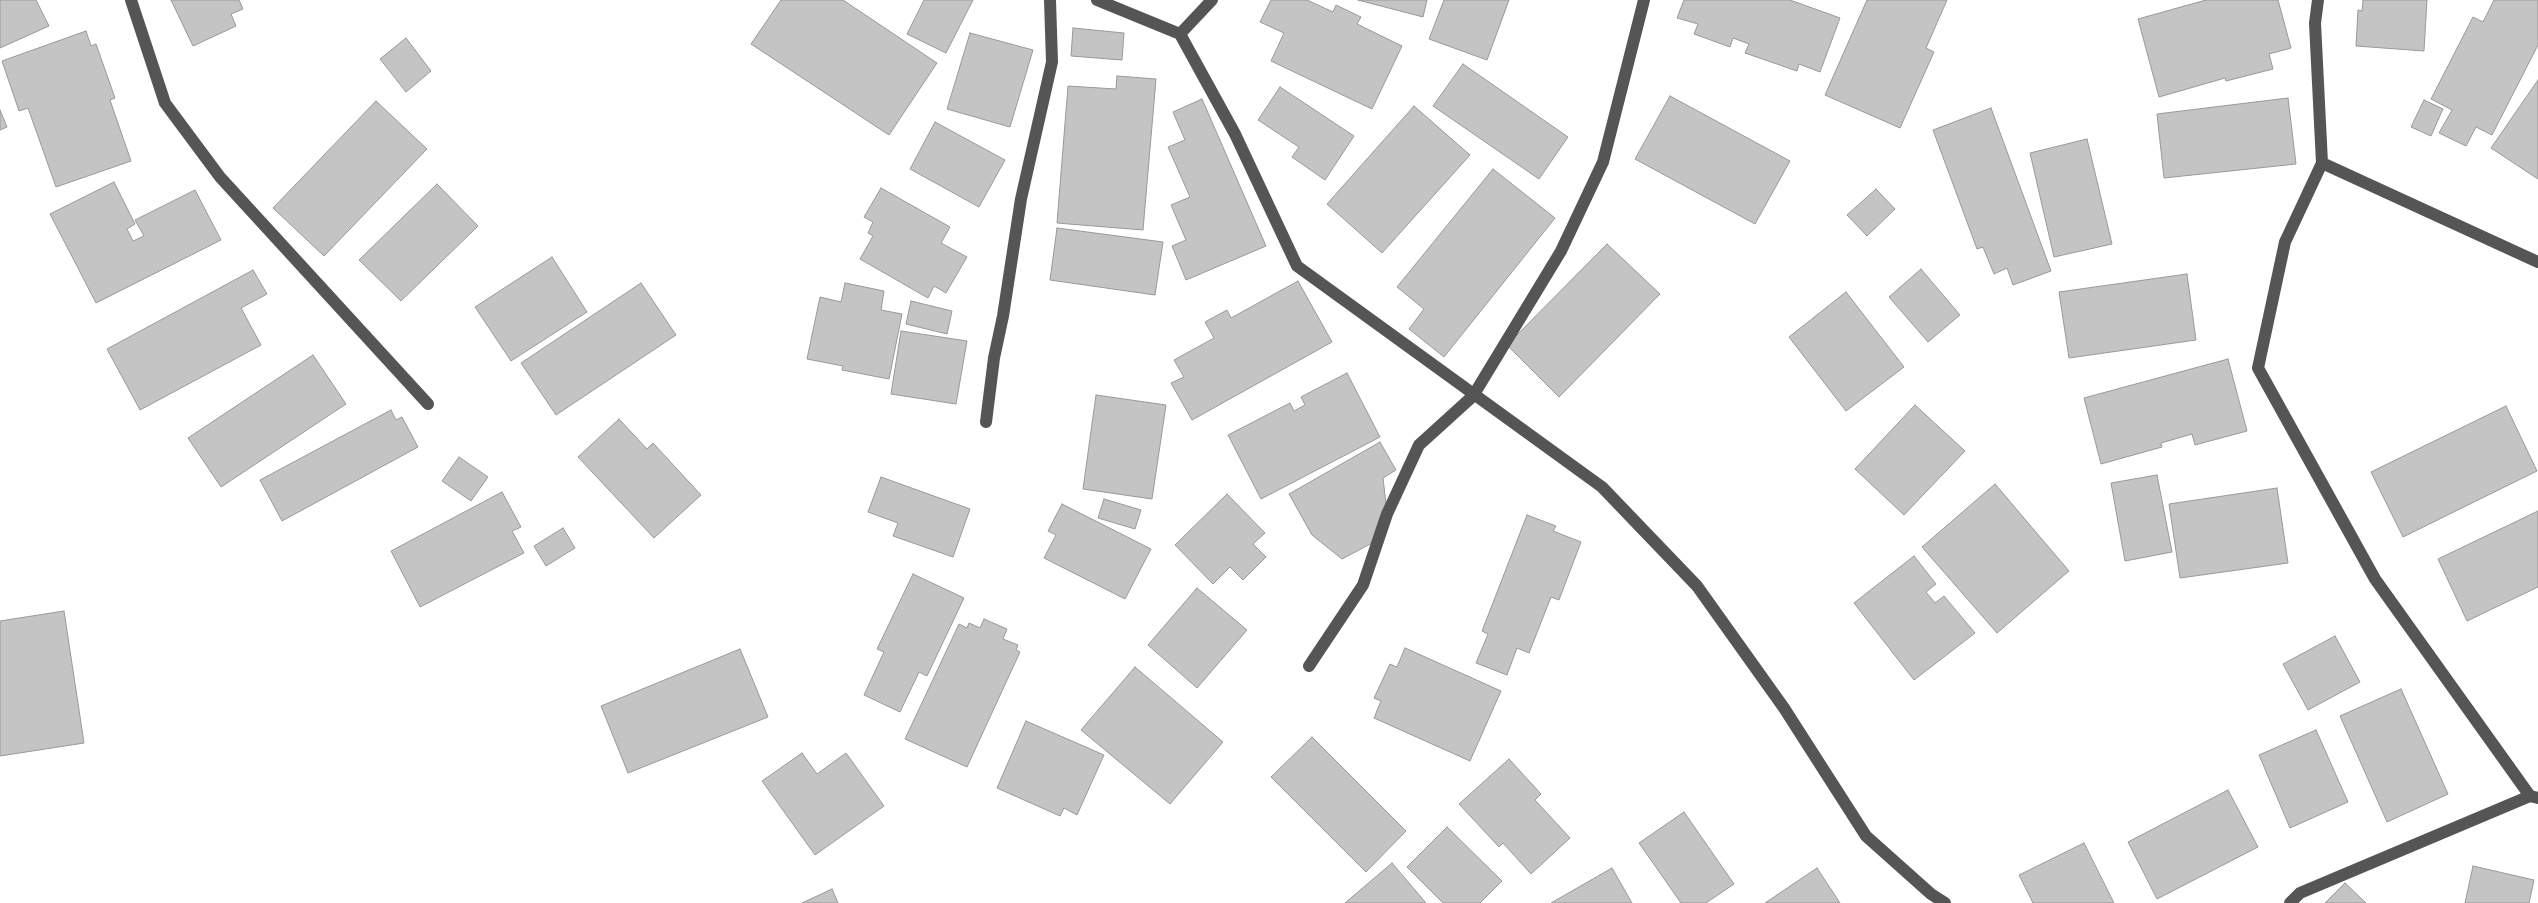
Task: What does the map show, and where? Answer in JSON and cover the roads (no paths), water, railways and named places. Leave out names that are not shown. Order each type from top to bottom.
[{"type":"street","points":[[131,0],[165,103],[220,177],[428,404]]},
{"type":"street","points":[[986,422],[994,358],[1003,316],[1021,199],[1052,62],[1050,0]]},
{"type":"street","points":[[1098,0],[1180,34],[1235,134],[1297,266],[1473,396],[1602,487],[1697,586],[1784,708],[1866,836],[1931,894],[1945,903]]},
{"type":"street","points":[[1180,34],[1212,0]]},
{"type":"street","points":[[1309,666],[1363,585],[1387,514],[1419,445],[1473,396],[1561,251],[1603,162],[1644,0]]},
{"type":"street","points":[[2290,903],[2300,893],[2534,797],[2375,579],[2258,368],[2285,242],[2322,163],[2315,23],[2318,0]]},
{"type":"street","points":[[2322,163],[2538,262]]}]
